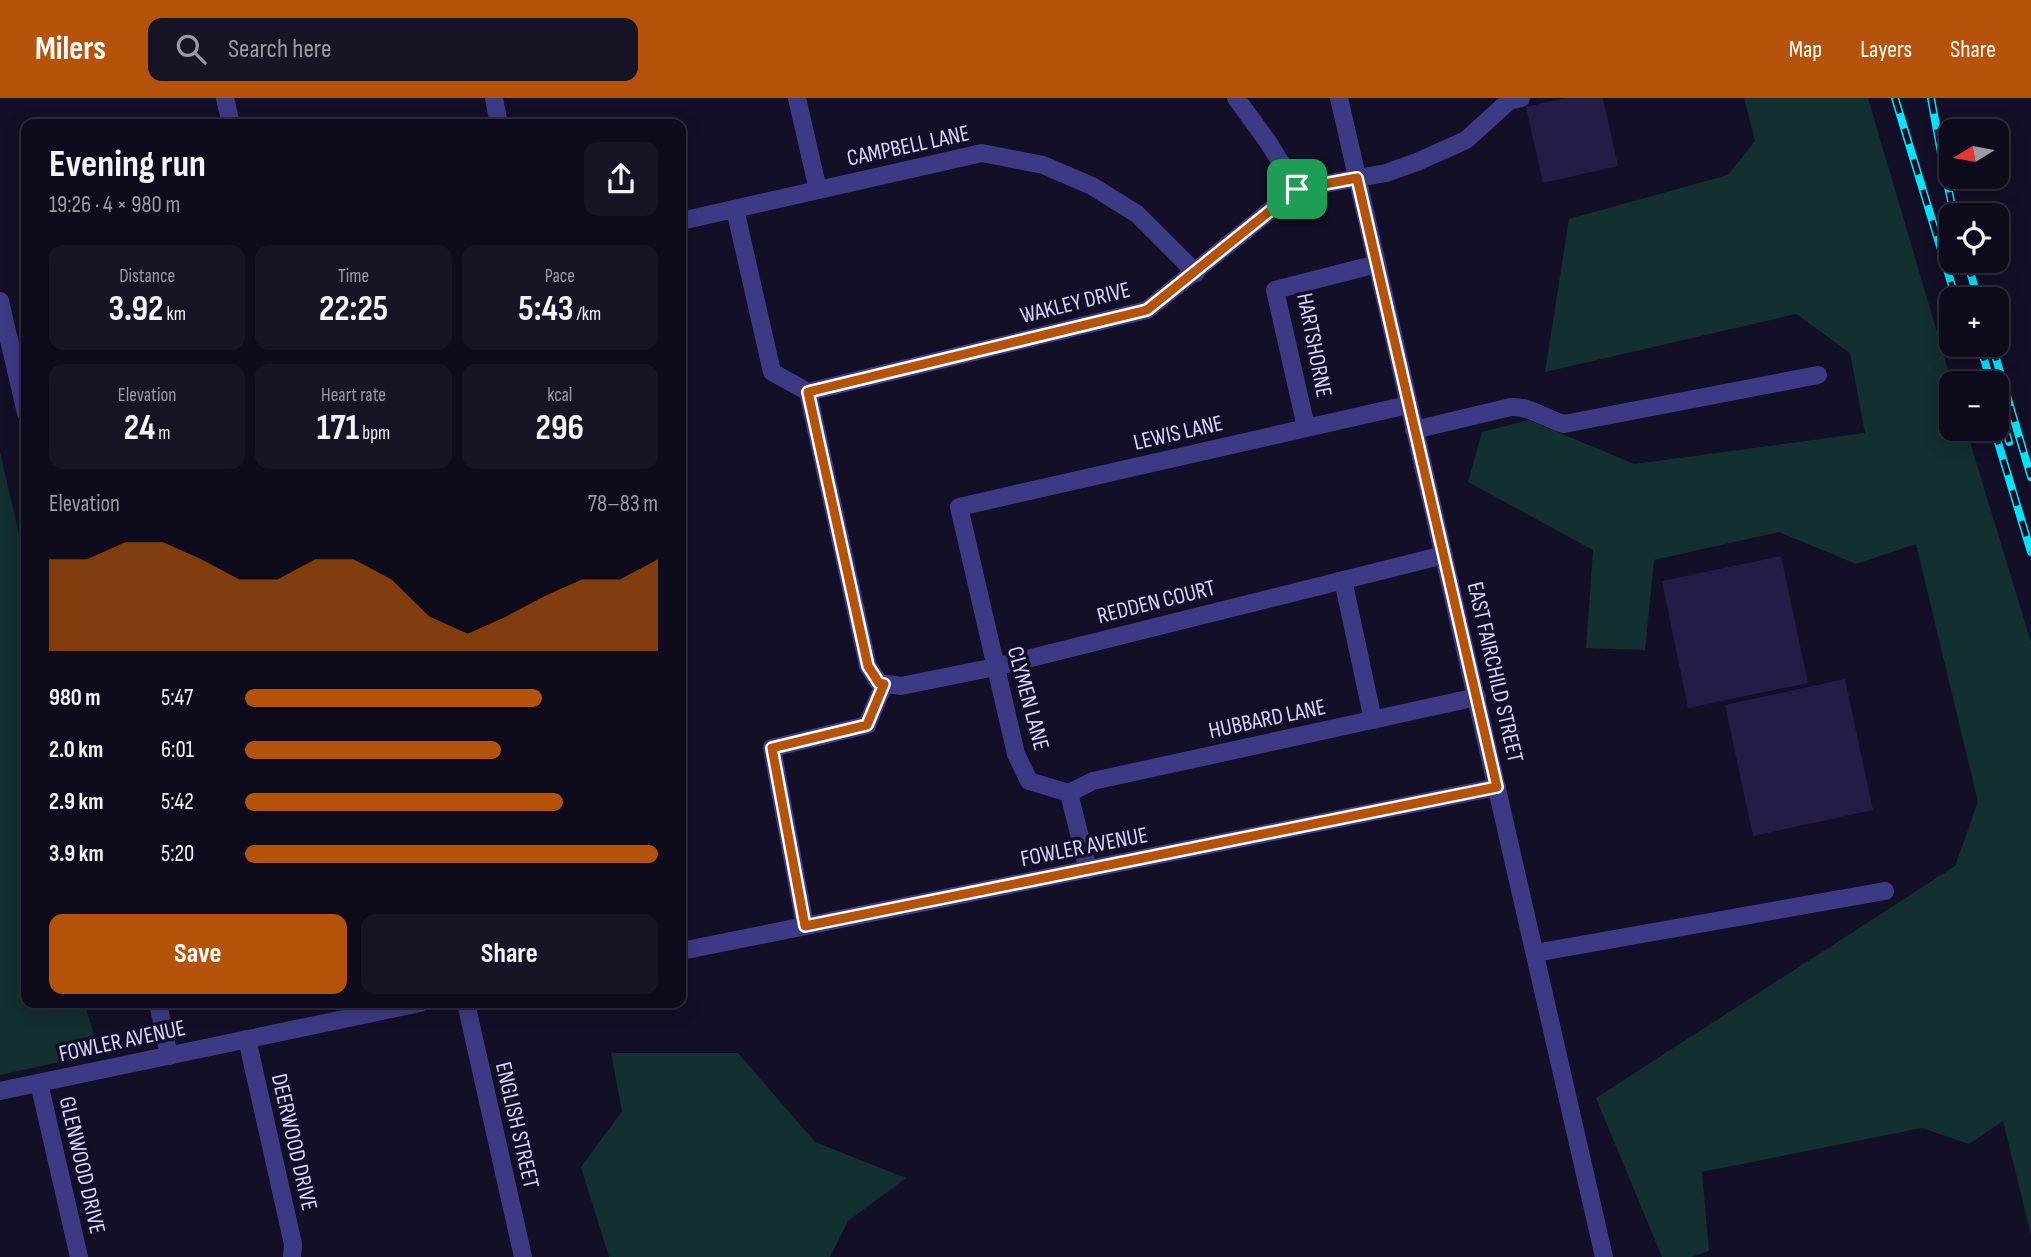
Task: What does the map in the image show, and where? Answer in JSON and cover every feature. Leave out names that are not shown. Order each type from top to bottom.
[{"type":"street","points":[[225,98],[230,119]]},
{"type":"street","points":[[494,98],[498,119]]},
{"type":"street","points":[[797,98],[818,190]]},
{"type":"street","points":[[1236,98],[1297,189]]},
{"type":"street","name":"EAST FAIRCHILD STREET","points":[[1339,98],[1604,1257]]},
{"type":"street","name":"WAKLEY DRIVE","points":[[808,392],[1147,310],[1297,189],[1386,173],[1417,162],[1466,140],[1513,99]]},
{"type":"street","name":"CAMPBELL LANE","points":[[686,220],[982,153],[1043,165],[1092,186],[1137,214],[1196,272]]},
{"type":"street","points":[[735,209],[772,373],[808,392],[868,666],[882,684],[867,725],[772,748],[805,926]]},
{"type":"street","name":"HARTSHORNE","points":[[1306,427],[1275,290],[1377,264]]},
{"type":"street","points":[[0,301],[21,391]]},
{"type":"street","points":[[1414,430],[1511,407],[1522,407],[1564,424],[1818,375]]},
{"type":"street","name":"LEWIS LANE","points":[[959,507],[1408,405]]},
{"type":"street","name":"CLYMEN LANE","points":[[959,507],[1016,754],[1029,781],[1069,793]]},
{"type":"street","name":"REDDEN COURT","points":[[882,684],[901,686],[995,667],[1444,555]]},
{"type":"street","points":[[1343,580],[1373,720]]},
{"type":"street","name":"HUBBARD LANE","points":[[1069,793],[1093,780],[1477,697]]},
{"type":"street","name":"FOWLER AVENUE","points":[[686,950],[1497,787]]},
{"type":"street","points":[[1069,793],[1088,870]]},
{"type":"street","points":[[1535,953],[1885,891]]},
{"type":"street","points":[[159,1008],[169,1056]]},
{"type":"street","name":"FOWLER AVENUE","points":[[0,1091],[247,1039],[363,1008]]},
{"type":"street","name":"ENGLISH STREET","points":[[467,1008],[523,1257]]},
{"type":"street","name":"DEERWOOD DRIVE","points":[[247,1039],[293,1244],[292,1257]]},
{"type":"street","name":"GLENWOOD DRIVE","points":[[39,1083],[79,1257]]},
{"type":"green space","points":[[1744,98],[1868,98],[1939,339],[1939,357],[1944,357],[1948,371],[1939,371],[1939,441],[1970,441],[2031,642],[2031,1235],[2003,1121],[1969,1144],[1922,1128],[1702,1172],[1709,1251],[1691,1257],[1662,1257],[1596,1098],[1955,866],[1978,802],[1916,544],[1856,564],[1779,532],[1654,560],[1645,650],[1586,648],[1593,550],[1468,482],[1482,432],[1529,420],[1634,464],[1865,433],[1850,353],[1796,314],[1545,372],[1569,219],[1728,175],[1755,141]]},
{"type":"green space","points":[[0,452],[21,542],[21,1008],[86,1008],[100,1053],[0,1075]]},
{"type":"green space","points":[[611,1053],[738,1053],[815,1142],[906,1178],[848,1221],[830,1257],[609,1257],[581,1167],[622,1111]]},
{"type":"building","points":[[1565,98],[1603,98],[1618,166],[1543,183],[1526,107]]},
{"type":"building","points":[[1781,556],[1808,683],[1688,708],[1662,581]]},
{"type":"building","points":[[1845,679],[1873,810],[1753,836],[1725,705]]},
{"type":"railway","points":[[1895,98],[1952,287]]},
{"type":"railway","points":[[1931,98],[1951,203]]},
{"type":"railway","points":[[1970,273],[1975,287]]},
{"type":"railway","points":[[1983,357],[1988,371]]},
{"type":"railway","points":[[1996,357],[2031,477]]},
{"type":"railway","points":[[1998,441],[2031,552]]},
{"type":"route","points":[[1357,178],[1497,787],[805,926],[772,748],[867,725],[884,684],[879,683],[868,666],[808,392],[1147,310],[1297,189],[1357,178]]}]
